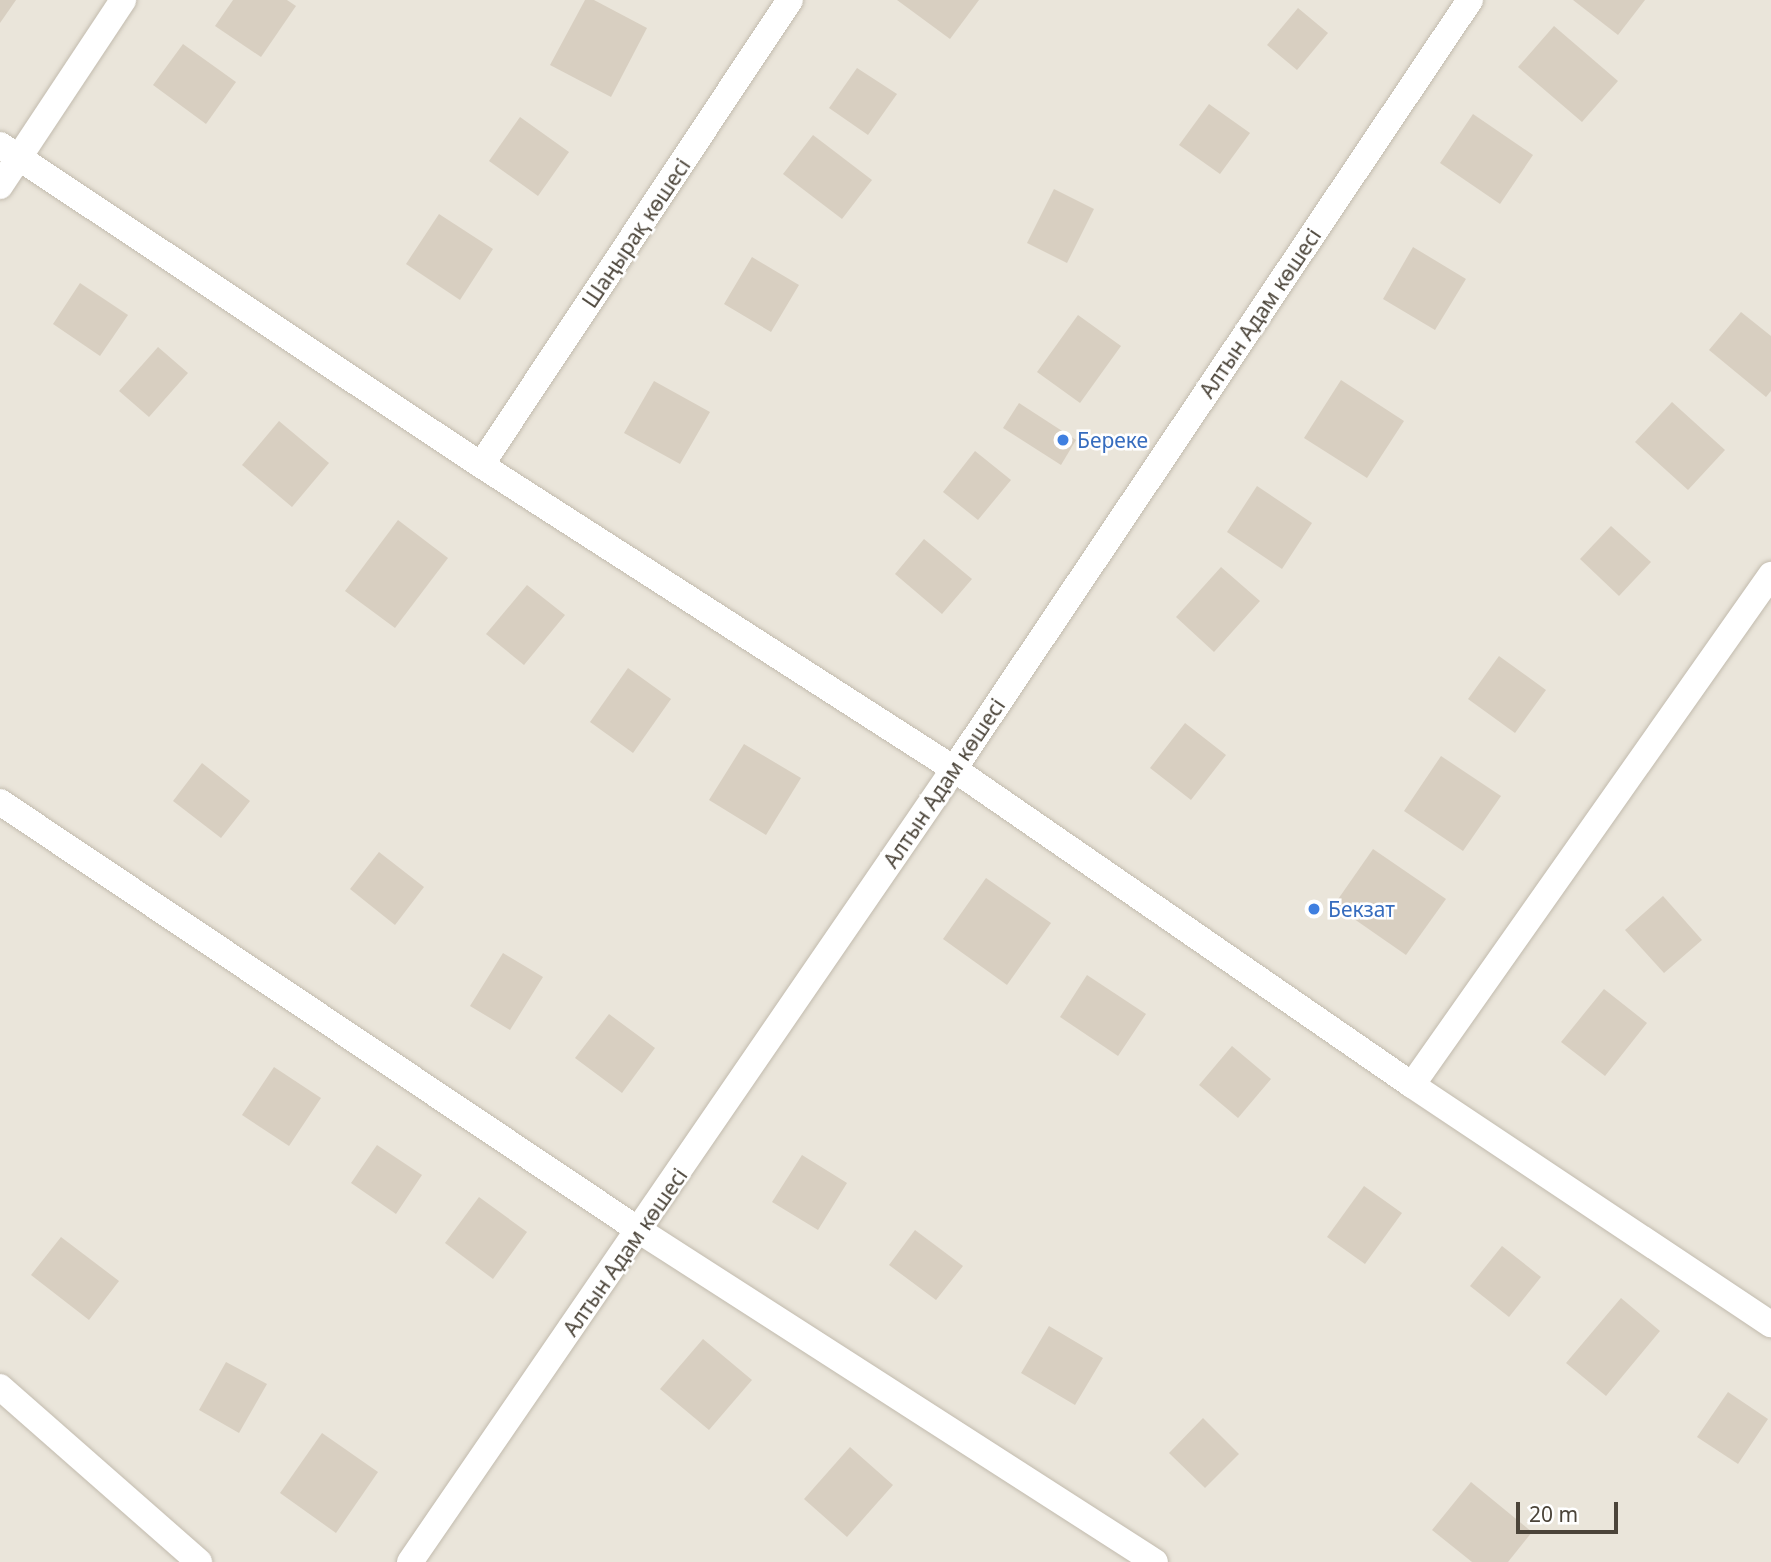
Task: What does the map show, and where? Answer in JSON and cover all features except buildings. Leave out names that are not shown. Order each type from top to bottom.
[{"type":"street","points":[[0,186],[10,151],[123,0]]},
{"type":"street","name":"Шаңырақ көшесі","points":[[481,465],[790,0]]},
{"type":"street","name":"Алтын Адам көшесі","points":[[410,1562],[640,1231],[954,769],[1470,0]]},
{"type":"street","points":[[10,151],[481,465],[954,769],[1412,1085],[1771,1324]]},
{"type":"street","points":[[1412,1085],[1771,575]]},
{"type":"street","points":[[0,802],[640,1231],[1155,1562]]},
{"type":"street","points":[[0,1387],[199,1562]]},
{"type":"shaded area","points":[[0,0],[1771,0],[1771,1562],[0,1562]]},
{"type":"place","name":"Береке","points":[[1063,440]]},
{"type":"place","name":"Бекзат","points":[[1314,909]]}]
